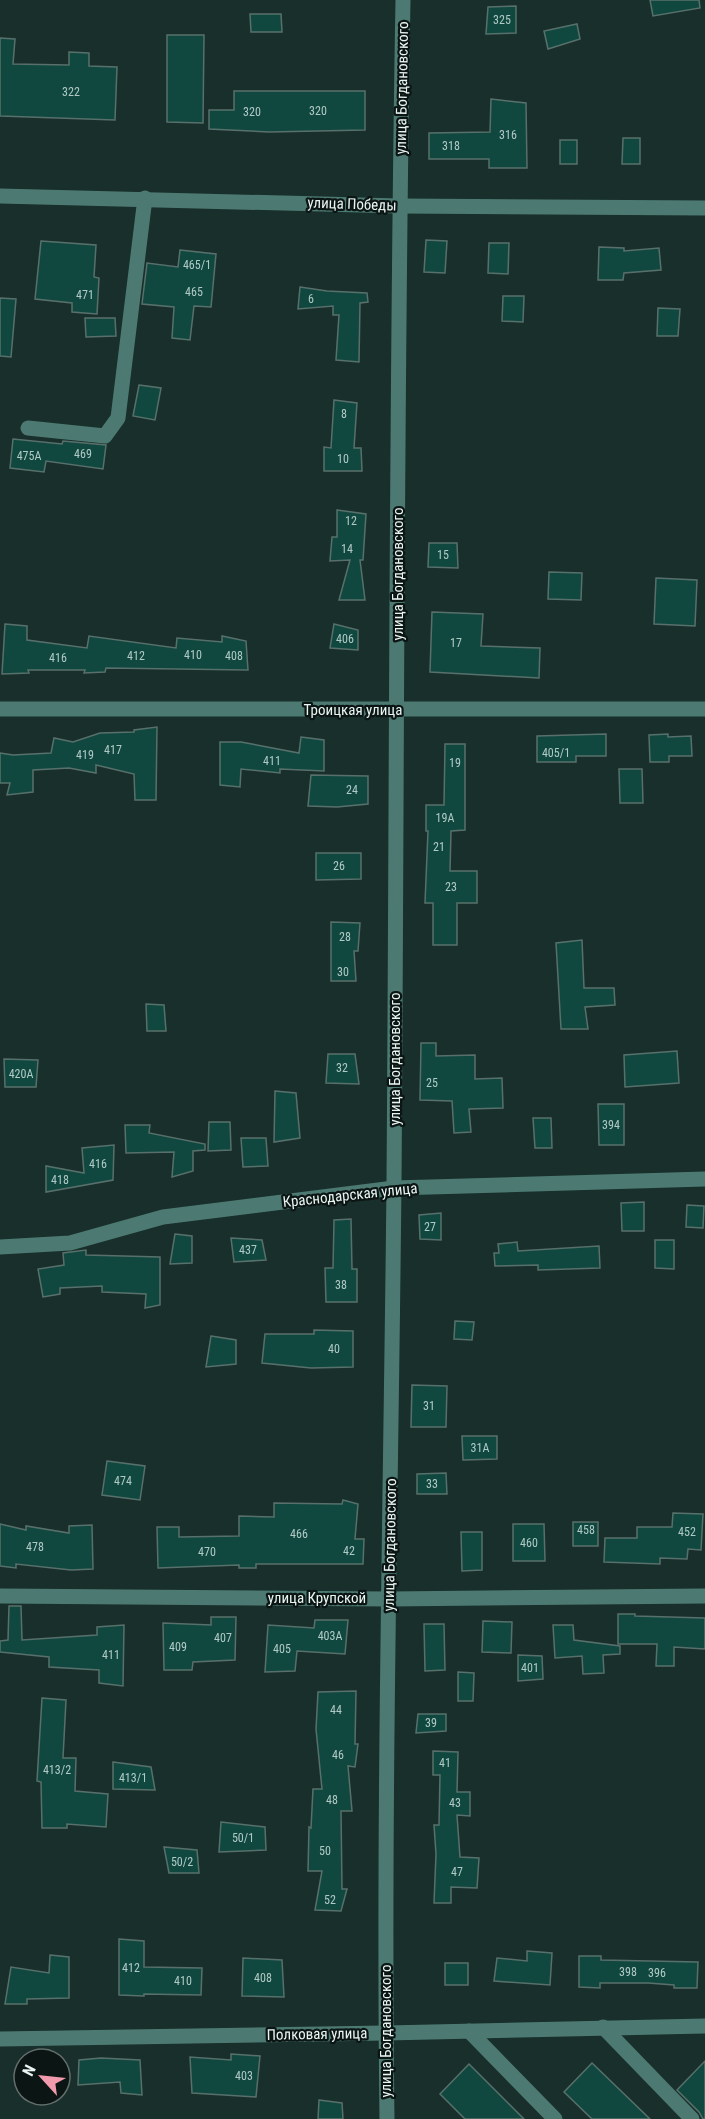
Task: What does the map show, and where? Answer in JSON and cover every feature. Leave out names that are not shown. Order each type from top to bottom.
[{"type":"street","name":"улица Богдановского","points":[[387,2119],[389,1599],[398,710],[399,206],[403,0]]},
{"type":"street","name":"улица Победы","points":[[0,196],[399,206],[705,208]]},
{"type":"street","points":[[28,428],[105,436],[118,418],[145,198]]},
{"type":"street","name":"Троицкая улица","points":[[0,709],[705,709]]},
{"type":"street","name":"Краснодарская улица","points":[[0,1247],[70,1243],[163,1217],[394,1188],[705,1179]]},
{"type":"street","name":"улица Крупской","points":[[0,1596],[389,1599],[705,1596]]},
{"type":"street","name":"Полковая улица","points":[[0,2039],[705,2026]]},
{"type":"street","points":[[603,2027],[692,2119]]},
{"type":"street","points":[[469,2031],[555,2119]]},
{"type":"building","points":[[650,0],[699,0],[700,8],[653,16]]},
{"type":"building","points":[[516,6],[516,33],[486,34],[488,7]]},
{"type":"building","points":[[250,14],[281,14],[282,32],[251,32]]},
{"type":"building","points":[[577,24],[580,39],[548,49],[544,31]]},
{"type":"building","points":[[167,35],[204,35],[203,123],[167,122]]},
{"type":"building","points":[[0,38],[15,39],[13,64],[69,65],[69,52],[89,53],[89,66],[117,67],[115,120],[0,116]]},
{"type":"building","points":[[234,91],[365,91],[365,130],[269,132],[209,129],[209,110],[234,110]]},
{"type":"building","points":[[491,99],[526,103],[527,168],[489,168],[489,159],[429,159],[429,133],[490,132]]},
{"type":"building","points":[[623,138],[640,138],[640,164],[622,164]]},
{"type":"building","points":[[560,140],[577,140],[577,164],[560,164]]},
{"type":"building","points":[[426,240],[447,241],[445,273],[424,272]]},
{"type":"building","points":[[41,241],[96,245],[94,277],[99,278],[97,314],[72,312],[72,303],[35,299]]},
{"type":"building","points":[[489,243],[509,243],[508,274],[488,273]]},
{"type":"building","points":[[599,247],[624,248],[624,251],[659,248],[661,270],[624,273],[623,280],[598,280]]},
{"type":"building","points":[[180,250],[216,254],[211,307],[194,306],[190,340],[172,338],[174,307],[142,304],[147,263],[178,267]]},
{"type":"building","points":[[300,287],[367,293],[368,302],[360,303],[359,362],[336,360],[339,315],[333,315],[333,306],[298,309]]},
{"type":"building","points":[[503,296],[524,296],[523,322],[502,321]]},
{"type":"building","points":[[0,298],[16,299],[11,357],[0,356]]},
{"type":"building","points":[[658,308],[680,309],[678,336],[657,336]]},
{"type":"building","points":[[85,318],[115,318],[116,336],[86,337]]},
{"type":"building","points":[[139,385],[161,388],[155,420],[133,416]]},
{"type":"building","points":[[334,400],[357,403],[354,448],[361,448],[362,471],[324,471],[324,447],[331,448]]},
{"type":"building","points":[[13,439],[62,444],[63,441],[106,445],[103,469],[46,461],[44,472],[10,468]]},
{"type":"building","points":[[337,510],[366,514],[363,560],[360,560],[365,600],[339,600],[350,560],[330,561],[332,537],[337,537]]},
{"type":"building","points":[[429,543],[457,543],[458,568],[428,567]]},
{"type":"building","points":[[549,572],[582,573],[581,600],[548,599]]},
{"type":"building","points":[[656,578],[697,580],[695,626],[654,624]]},
{"type":"building","points":[[432,612],[483,614],[481,646],[540,648],[539,678],[430,672]]},
{"type":"building","points":[[5,624],[27,626],[27,640],[87,648],[89,636],[176,648],[177,638],[222,642],[222,636],[246,641],[248,670],[106,668],[105,672],[28,670],[29,673],[2,674]]},
{"type":"building","points":[[334,624],[358,630],[358,650],[330,648]]},
{"type":"building","points":[[157,727],[156,800],[135,800],[134,774],[96,765],[96,773],[69,768],[33,770],[33,792],[7,795],[10,783],[0,783],[0,753],[13,755],[51,753],[54,738],[73,742],[100,733],[134,732],[134,730]]},
{"type":"building","points":[[606,734],[606,756],[576,756],[576,762],[537,762],[537,736]]},
{"type":"building","points":[[668,734],[668,737],[691,736],[692,756],[669,756],[669,762],[650,762],[649,735]]},
{"type":"building","points":[[301,737],[324,740],[324,771],[280,769],[280,773],[241,769],[240,787],[220,785],[220,742],[241,742],[299,753]]},
{"type":"building","points":[[445,744],[465,744],[465,830],[451,831],[450,871],[477,871],[477,903],[457,903],[457,945],[433,945],[433,903],[425,903],[428,831],[426,831],[426,805],[444,805]]},
{"type":"building","points":[[619,769],[642,769],[643,803],[620,803]]},
{"type":"building","points":[[311,775],[368,776],[368,804],[337,807],[308,806]]},
{"type":"building","points":[[316,853],[361,853],[361,879],[316,880]]},
{"type":"building","points":[[331,922],[360,923],[358,951],[354,951],[356,981],[331,981]]},
{"type":"building","points":[[582,940],[584,988],[614,988],[615,1005],[585,1007],[588,1029],[561,1029],[556,943]]},
{"type":"building","points":[[146,1004],[164,1005],[166,1031],[147,1031]]},
{"type":"building","points":[[421,1043],[436,1043],[436,1056],[475,1055],[475,1079],[502,1078],[503,1108],[469,1109],[471,1132],[454,1133],[452,1101],[420,1100]]},
{"type":"building","points":[[677,1051],[679,1083],[625,1087],[624,1055]]},
{"type":"building","points":[[328,1054],[355,1054],[359,1084],[326,1083]]},
{"type":"building","points":[[4,1059],[38,1060],[36,1087],[5,1087]]},
{"type":"building","points":[[275,1091],[296,1093],[300,1138],[274,1142]]},
{"type":"building","points":[[598,1104],[624,1104],[624,1145],[599,1145]]},
{"type":"building","points":[[533,1118],[551,1118],[552,1148],[535,1148]]},
{"type":"building","points":[[209,1122],[230,1122],[231,1150],[208,1151]]},
{"type":"building","points":[[125,1125],[150,1125],[149,1133],[205,1144],[205,1150],[193,1151],[193,1171],[172,1177],[174,1152],[126,1153]]},
{"type":"building","points":[[241,1138],[266,1138],[268,1166],[243,1167]]},
{"type":"building","points":[[114,1145],[113,1180],[46,1192],[46,1166],[84,1173],[82,1148]]},
{"type":"building","points":[[644,1202],[644,1231],[622,1231],[621,1203]]},
{"type":"building","points":[[687,1205],[704,1206],[703,1228],[686,1227]]},
{"type":"building","points":[[441,1213],[441,1240],[420,1239],[419,1215]]},
{"type":"building","points":[[351,1219],[352,1269],[357,1269],[357,1302],[326,1302],[325,1268],[333,1268],[334,1220]]},
{"type":"building","points":[[175,1234],[192,1236],[192,1263],[170,1264]]},
{"type":"building","points":[[231,1238],[262,1240],[266,1260],[234,1262]]},
{"type":"building","points":[[655,1240],[674,1240],[674,1269],[655,1268]]},
{"type":"building","points":[[517,1242],[518,1251],[599,1246],[600,1268],[538,1270],[538,1265],[495,1266],[494,1253],[499,1253],[498,1244]]},
{"type":"building","points":[[86,1250],[86,1255],[160,1257],[160,1305],[145,1308],[146,1294],[102,1292],[102,1286],[60,1288],[60,1294],[43,1297],[38,1269],[64,1265],[63,1253]]},
{"type":"building","points":[[455,1321],[474,1322],[472,1340],[454,1339]]},
{"type":"building","points":[[314,1330],[353,1331],[353,1367],[311,1368],[262,1363],[265,1334],[314,1334]]},
{"type":"building","points":[[211,1336],[236,1340],[236,1364],[206,1367]]},
{"type":"building","points":[[412,1385],[447,1386],[446,1427],[411,1427]]},
{"type":"building","points":[[462,1436],[497,1436],[497,1459],[463,1460]]},
{"type":"building","points":[[107,1461],[145,1466],[140,1500],[102,1495]]},
{"type":"building","points":[[446,1473],[447,1494],[417,1494],[417,1474]]},
{"type":"building","points":[[343,1500],[358,1504],[355,1539],[364,1539],[363,1564],[256,1564],[256,1568],[239,1568],[239,1565],[158,1568],[157,1527],[179,1527],[179,1537],[239,1536],[239,1516],[274,1517],[274,1503],[342,1504]]},
{"type":"building","points":[[673,1513],[703,1514],[701,1550],[688,1549],[687,1559],[660,1558],[660,1564],[604,1562],[605,1538],[637,1538],[637,1527],[672,1527]]},
{"type":"building","points":[[573,1522],[598,1522],[598,1546],[573,1546]]},
{"type":"building","points":[[0,1524],[26,1530],[26,1526],[69,1533],[69,1526],[92,1525],[93,1569],[71,1570],[16,1564],[16,1568],[0,1566]]},
{"type":"building","points":[[513,1524],[544,1524],[545,1561],[513,1561]]},
{"type":"building","points":[[461,1532],[482,1532],[482,1570],[462,1571]]},
{"type":"building","points":[[9,1606],[21,1606],[22,1640],[97,1635],[97,1627],[124,1625],[123,1686],[99,1683],[99,1670],[49,1667],[49,1657],[0,1652],[0,1641],[8,1640]]},
{"type":"building","points":[[618,1614],[705,1618],[705,1649],[674,1647],[674,1666],[656,1666],[657,1644],[618,1644]]},
{"type":"building","points":[[211,1617],[236,1617],[235,1660],[193,1662],[192,1670],[164,1670],[163,1623],[211,1625]]},
{"type":"building","points":[[315,1620],[348,1620],[345,1654],[297,1651],[295,1671],[265,1672],[268,1625],[314,1628]]},
{"type":"building","points":[[483,1621],[512,1622],[511,1653],[482,1652]]},
{"type":"building","points":[[424,1624],[444,1624],[445,1670],[425,1671]]},
{"type":"building","points":[[553,1625],[573,1625],[574,1640],[620,1646],[620,1654],[603,1655],[604,1673],[583,1674],[582,1656],[555,1658]]},
{"type":"building","points":[[518,1655],[542,1656],[543,1679],[518,1681]]},
{"type":"building","points":[[458,1672],[474,1673],[473,1701],[458,1701]]},
{"type":"building","points":[[356,1691],[355,1744],[358,1744],[355,1767],[348,1766],[352,1811],[341,1811],[342,1889],[347,1889],[341,1911],[315,1910],[322,1871],[308,1871],[313,1789],[322,1789],[316,1729],[318,1692]]},
{"type":"building","points":[[42,1698],[66,1700],[63,1758],[76,1758],[75,1791],[108,1794],[106,1827],[67,1824],[67,1828],[42,1828],[41,1782],[37,1781]]},
{"type":"building","points":[[418,1714],[446,1714],[446,1731],[416,1733]]},
{"type":"building","points":[[433,1751],[458,1752],[457,1792],[470,1792],[470,1816],[457,1815],[460,1857],[479,1858],[477,1888],[451,1887],[451,1903],[434,1903],[436,1854],[434,1825],[439,1825],[440,1775],[433,1775]]},
{"type":"building","points":[[113,1762],[151,1767],[155,1790],[113,1789]]},
{"type":"building","points":[[221,1822],[265,1827],[266,1850],[219,1852]]},
{"type":"building","points":[[164,1847],[197,1850],[199,1873],[169,1873]]},
{"type":"building","points":[[119,1939],[144,1941],[144,1967],[202,1968],[201,1995],[119,1995]]},
{"type":"building","points":[[527,1951],[552,1953],[550,1985],[494,1981],[497,1958],[527,1961]]},
{"type":"building","points":[[50,1955],[69,1957],[69,1998],[27,1999],[27,2004],[5,2004],[11,1967],[49,1973]]},
{"type":"building","points":[[579,1956],[601,1956],[601,1960],[698,1962],[697,1988],[674,1988],[674,1985],[648,1983],[600,1983],[600,1988],[579,1987]]},
{"type":"building","points":[[243,1958],[282,1960],[284,1997],[242,1996]]},
{"type":"building","points":[[445,1963],[468,1963],[468,1985],[445,1985]]},
{"type":"building","points":[[231,2054],[260,2056],[256,2097],[192,2093],[190,2057],[231,2060]]},
{"type":"building","points":[[101,2058],[140,2060],[142,2095],[121,2093],[120,2082],[78,2085],[79,2060]]},
{"type":"building","points":[[705,2061],[705,2119],[703,2119],[677,2090]]},
{"type":"building","points":[[592,2063],[650,2119],[592,2119],[564,2092]]},
{"type":"building","points":[[469,2064],[524,2119],[465,2119],[440,2094]]},
{"type":"building","points":[[319,2100],[342,2103],[343,2119],[318,2119]]}]
